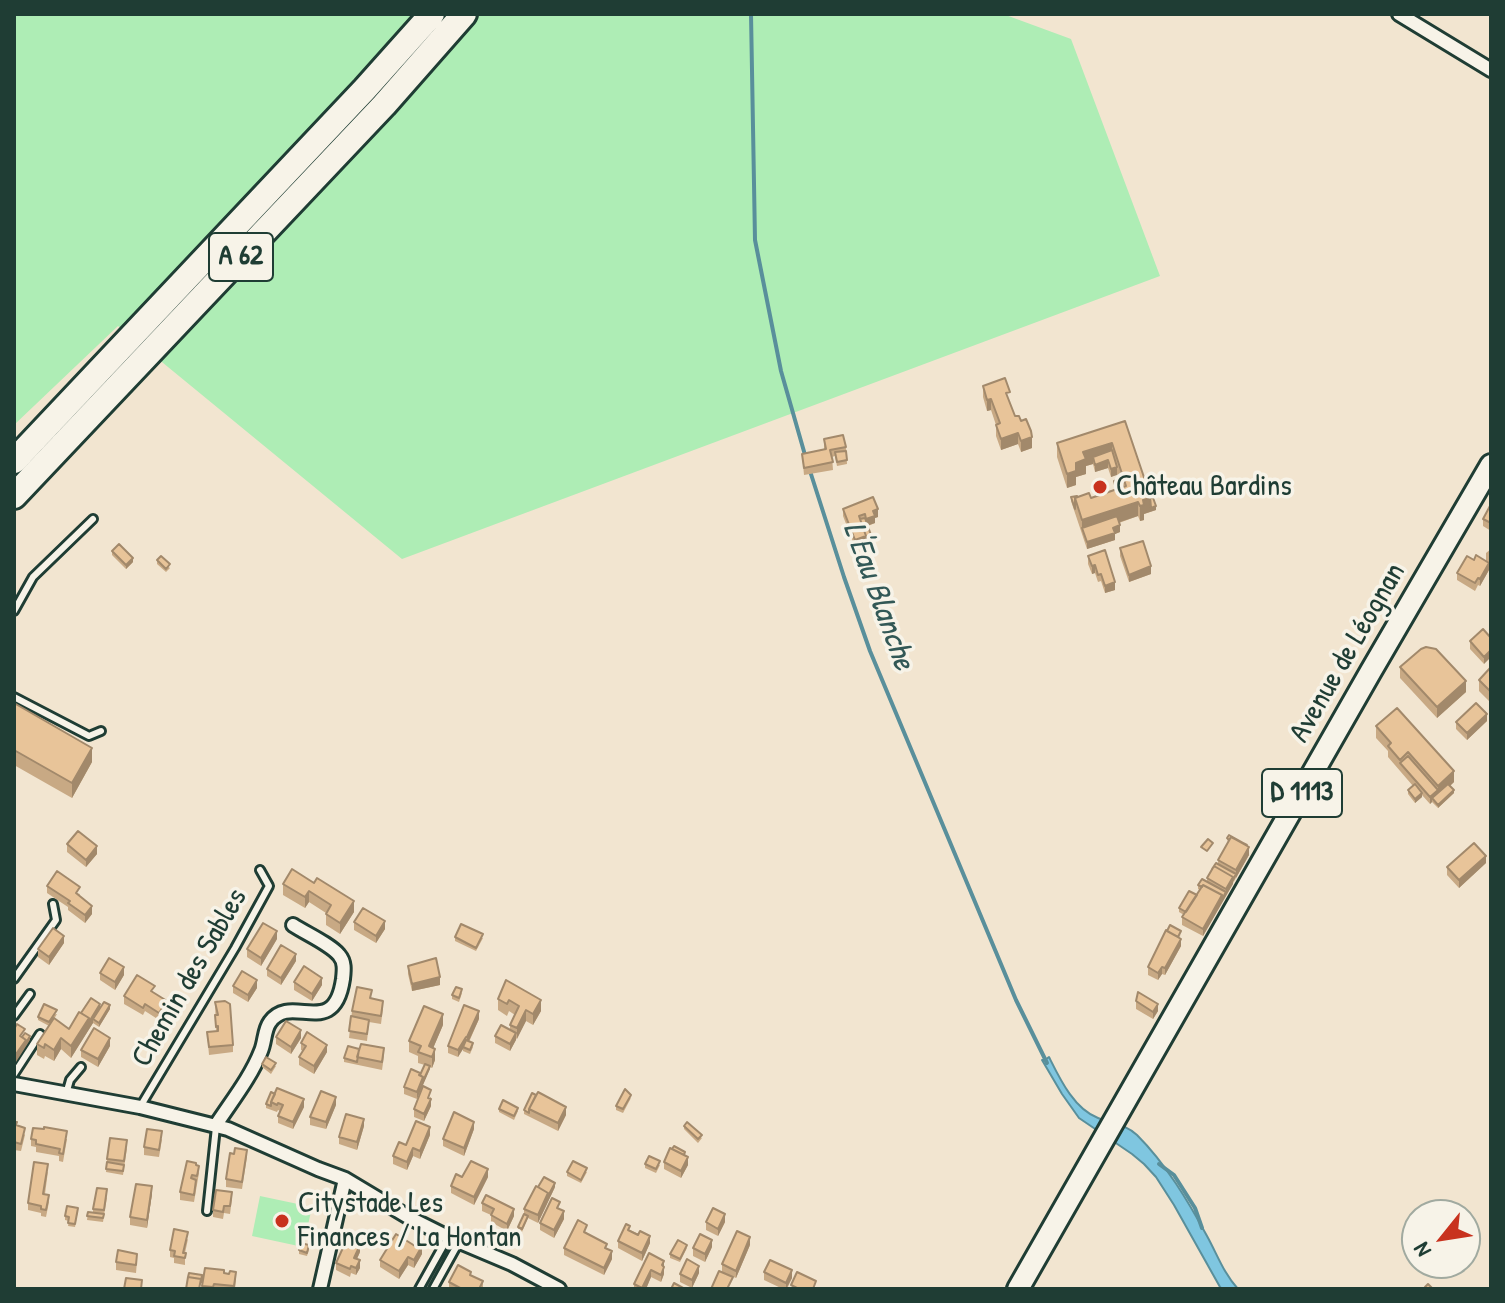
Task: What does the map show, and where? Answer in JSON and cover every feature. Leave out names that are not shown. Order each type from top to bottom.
[{"type":"highway","name":"A 62","points":[[14,461],[432,14]]},
{"type":"highway","name":"A 62","points":[[14,496],[384,105],[464,14]]},
{"type":"main road","name":"Avenue de Léognan","points":[[1018,1289],[1491,467]]},
{"type":"street","points":[[1399,14],[1491,70]]},
{"type":"street","points":[[216,1125],[261,1052],[268,1024],[278,1013],[315,1014],[329,1009],[338,1000],[344,968],[340,956],[293,925]]},
{"type":"street","points":[[14,1084],[140,1107],[216,1125],[345,1179],[410,1218],[559,1289]]},
{"type":"street","points":[[320,1289],[345,1179]]},
{"type":"lane","points":[[14,611],[33,577],[93,519]]},
{"type":"lane","points":[[14,697],[89,736],[101,731]]},
{"type":"lane","name":"Chemin des Sables","points":[[140,1107],[269,886],[260,870]]},
{"type":"lane","points":[[14,979],[56,920],[53,904]]},
{"type":"lane","points":[[14,1016],[30,994]]},
{"type":"lane","points":[[14,1074],[40,1034]]},
{"type":"lane","points":[[66,1094],[70,1080],[81,1067]]},
{"type":"lane","points":[[207,1211],[216,1125]]},
{"type":"lane","points":[[419,1289],[454,1239]]},
{"type":"lane","points":[[433,1289],[454,1239]]},
{"type":"green space","points":[[14,14],[1003,14],[1071,39],[1160,276],[402,559],[118,326],[14,425]]},
{"type":"green space","name":"Citystade Les Finances / La Hontan","points":[[260,1196],[312,1207],[303,1247],[252,1236]]},
{"type":"water","points":[[1049,1057],[1082,1108],[1089,1114],[1132,1131],[1158,1158],[1238,1289],[1220,1287],[1174,1205],[1144,1164],[1079,1118],[1042,1060]]},
{"type":"building","points":[[1005,378],[1010,392],[1006,393],[1015,416],[1019,416],[1021,421],[1026,419],[1031,431],[1032,437],[1021,441],[1018,433],[1001,439],[996,425],[1000,423],[983,386]]},
{"type":"building","points":[[1125,421],[1151,498],[1143,500],[1144,505],[1140,506],[1138,502],[1082,520],[1075,498],[1089,493],[1091,498],[1126,486],[1112,443],[1083,452],[1086,459],[1076,463],[1076,471],[1067,474],[1057,443]]},
{"type":"building","points":[[843,435],[846,447],[830,450],[833,462],[804,468],[802,454],[826,449],[824,439]]},
{"type":"building","points":[[1112,450],[1117,467],[1111,469],[1108,460],[1095,465],[1093,457]]},
{"type":"building","points":[[846,451],[847,460],[837,462],[835,452]]},
{"type":"building","points":[[1120,479],[1122,487],[1116,489],[1114,481]]},
{"type":"building","points":[[1150,496],[1156,506],[1151,508]]},
{"type":"building","points":[[873,497],[878,509],[873,511],[875,516],[866,519],[865,514],[859,516],[866,536],[855,540],[843,509]]},
{"type":"building","points":[[1491,504],[1491,523],[1483,519]]},
{"type":"building","points":[[1117,516],[1120,525],[1113,528],[1115,533],[1087,542],[1082,528]]},
{"type":"building","points":[[865,518],[872,538],[866,539],[860,519]]},
{"type":"building","points":[[1143,541],[1151,566],[1129,575],[1120,548]]},
{"type":"building","points":[[119,544],[133,558],[126,565],[112,551]]},
{"type":"building","points":[[1105,550],[1115,582],[1105,586],[1101,574],[1098,575],[1088,556]]},
{"type":"building","points":[[1476,555],[1489,563],[1475,583],[1457,573],[1467,556],[1474,560]]},
{"type":"building","points":[[161,556],[170,564],[166,569],[157,560]]},
{"type":"building","points":[[1483,629],[1491,638],[1491,650],[1484,657],[1470,641]]},
{"type":"building","points":[[1426,647],[1436,649],[1466,681],[1437,707],[1400,667]]},
{"type":"building","points":[[1491,667],[1491,692],[1479,680]]},
{"type":"building","points":[[1319,693],[1324,696],[1316,708],[1311,705]]},
{"type":"building","points":[[14,703],[92,748],[72,783],[14,750]]},
{"type":"building","points":[[1476,703],[1487,714],[1467,733],[1456,722]]},
{"type":"building","points":[[1397,708],[1454,771],[1438,786],[1408,752],[1400,760],[1388,746],[1391,743],[1376,726]]},
{"type":"building","points":[[1408,756],[1438,790],[1430,797],[1400,763]]},
{"type":"building","points":[[1415,784],[1422,793],[1415,799],[1408,790]]},
{"type":"building","points":[[1448,784],[1454,790],[1438,805],[1432,798]]},
{"type":"building","points":[[78,831],[97,846],[86,860],[67,844]]},
{"type":"building","points":[[1231,837],[1249,847],[1236,870],[1218,860]]},
{"type":"building","points":[[1208,839],[1213,843],[1207,851],[1201,847]]},
{"type":"building","points":[[1474,843],[1486,856],[1459,880],[1447,867]]},
{"type":"building","points":[[1216,863],[1236,874],[1233,880],[1233,877],[1214,866]]},
{"type":"building","points":[[1214,866],[1233,877],[1226,889],[1207,878]]},
{"type":"building","points":[[292,869],[314,883],[317,878],[354,901],[340,923],[326,914],[331,905],[309,891],[305,897],[283,884]]},
{"type":"building","points":[[57,871],[80,887],[76,893],[92,906],[85,915],[47,886]]},
{"type":"building","points":[[1202,879],[1226,892],[1222,899],[1222,895],[1198,885]]},
{"type":"building","points":[[1203,885],[1222,895],[1203,929],[1182,917]]},
{"type":"building","points":[[1189,891],[1197,895],[1186,912],[1179,908]]},
{"type":"building","points":[[363,908],[385,921],[376,936],[354,922]]},
{"type":"building","points":[[263,923],[277,931],[261,958],[247,949]]},
{"type":"building","points":[[461,924],[483,934],[476,948],[455,937]]},
{"type":"building","points":[[1170,925],[1181,931],[1178,937],[1167,931]]},
{"type":"building","points":[[53,928],[64,936],[49,957],[38,949]]},
{"type":"building","points":[[1166,930],[1181,939],[1165,968],[1162,967],[1158,973],[1148,967]]},
{"type":"building","points":[[281,945],[296,954],[281,978],[267,969]]},
{"type":"building","points":[[109,958],[124,967],[115,982],[100,973]]},
{"type":"building","points":[[436,958],[440,977],[412,984],[408,966]]},
{"type":"building","points":[[304,966],[322,978],[312,994],[294,982]]},
{"type":"building","points":[[242,971],[257,980],[248,995],[233,986]]},
{"type":"building","points":[[137,975],[155,986],[151,991],[167,1001],[159,1013],[145,1004],[143,1008],[124,996]]},
{"type":"building","points":[[506,980],[541,1000],[533,1014],[526,1010],[517,1028],[510,1025],[519,1006],[509,1000],[507,1004],[498,999]]},
{"type":"building","points":[[357,987],[372,990],[370,998],[383,1001],[381,1016],[352,1011]]},
{"type":"building","points":[[456,987],[462,989],[459,998],[452,995]]},
{"type":"building","points":[[1138,992],[1158,1004],[1153,1012],[1136,1001]]},
{"type":"building","points":[[91,998],[100,1004],[89,1022],[89,1018],[81,1013]]},
{"type":"building","points":[[104,1002],[110,1005],[99,1023],[93,1019]]},
{"type":"building","points":[[215,1002],[230,1004],[233,1045],[209,1047],[207,1032],[218,1031]]},
{"type":"building","points":[[44,1004],[57,1010],[49,1022],[38,1017]]},
{"type":"building","points":[[464,1005],[479,1011],[458,1050],[448,1046]]},
{"type":"building","points":[[424,1006],[443,1014],[429,1046],[435,1049],[432,1057],[418,1052],[421,1046],[409,1041]]},
{"type":"building","points":[[79,1012],[89,1018],[71,1046],[61,1038],[54,1050],[45,1044],[44,1048],[37,1044],[54,1018],[69,1029]]},
{"type":"building","points":[[351,1016],[369,1020],[367,1034],[349,1031]]},
{"type":"building","points":[[286,1021],[301,1030],[291,1047],[276,1037]]},
{"type":"building","points":[[17,1024],[25,1029],[20,1036],[26,1040],[16,1054],[14,1029]]},
{"type":"building","points":[[501,1025],[516,1033],[510,1044],[495,1036]]},
{"type":"building","points":[[94,1028],[110,1038],[98,1059],[81,1050]]},
{"type":"building","points":[[307,1032],[327,1045],[314,1066],[299,1057],[306,1046],[301,1043]]},
{"type":"building","points":[[466,1040],[473,1043],[470,1050],[463,1047]]},
{"type":"building","points":[[361,1044],[384,1048],[382,1062],[357,1057]]},
{"type":"building","points":[[348,1046],[359,1049],[357,1062],[344,1058]]},
{"type":"building","points":[[266,1057],[276,1063],[271,1070],[262,1064]]},
{"type":"building","points":[[425,1064],[430,1066],[423,1081],[420,1075]]},
{"type":"building","points":[[411,1069],[423,1077],[417,1092],[404,1087]]},
{"type":"building","points":[[423,1086],[431,1090],[428,1098],[431,1099],[424,1114],[414,1109]]},
{"type":"building","points":[[277,1088],[304,1099],[293,1122],[278,1116],[283,1105],[271,1102]]},
{"type":"building","points":[[625,1089],[631,1095],[623,1109],[616,1106]]},
{"type":"building","points":[[321,1091],[336,1097],[326,1122],[310,1117]]},
{"type":"building","points":[[271,1092],[275,1094],[271,1106],[266,1104]]},
{"type":"building","points":[[538,1092],[566,1107],[558,1123],[529,1109]]},
{"type":"building","points":[[532,1093],[536,1095],[529,1113],[524,1110]]},
{"type":"building","points":[[503,1100],[518,1108],[514,1116],[499,1109]]},
{"type":"building","points":[[454,1112],[474,1122],[464,1148],[443,1139]]},
{"type":"building","points":[[346,1114],[364,1119],[357,1142],[339,1137]]},
{"type":"building","points":[[416,1121],[430,1127],[420,1151],[413,1148],[407,1162],[393,1156],[399,1142],[406,1145]]},
{"type":"building","points":[[14,1122],[25,1128],[21,1144],[14,1142]]},
{"type":"building","points":[[687,1122],[702,1135],[698,1139],[684,1126]]},
{"type":"building","points":[[33,1128],[67,1131],[63,1154],[59,1153],[60,1149],[36,1144],[36,1140],[31,1139]]},
{"type":"building","points":[[147,1129],[162,1131],[159,1150],[144,1147]]},
{"type":"building","points":[[110,1138],[127,1140],[124,1161],[107,1159]]},
{"type":"building","points":[[674,1146],[685,1152],[684,1155],[672,1149]]},
{"type":"building","points":[[235,1148],[247,1150],[242,1182],[226,1179],[230,1153],[234,1154]]},
{"type":"building","points":[[670,1148],[688,1157],[681,1171],[664,1162]]},
{"type":"building","points":[[649,1156],[660,1161],[656,1169],[645,1164]]},
{"type":"building","points":[[187,1161],[199,1166],[197,1176],[192,1175],[191,1178],[196,1180],[194,1195],[180,1192]]},
{"type":"building","points":[[471,1161],[488,1169],[474,1197],[451,1186],[456,1174],[462,1177]]},
{"type":"building","points":[[573,1161],[587,1168],[581,1180],[567,1172]]},
{"type":"building","points":[[34,1162],[48,1164],[43,1194],[49,1195],[46,1210],[28,1203]]},
{"type":"building","points":[[107,1162],[124,1165],[123,1171],[106,1169]]},
{"type":"building","points":[[544,1177],[555,1183],[548,1196],[538,1187]]},
{"type":"building","points":[[136,1184],[152,1186],[147,1220],[130,1217]]},
{"type":"building","points":[[536,1186],[548,1193],[538,1215],[524,1209]]},
{"type":"building","points":[[97,1188],[107,1189],[104,1210],[93,1209]]},
{"type":"building","points":[[216,1190],[232,1192],[230,1206],[224,1206],[223,1212],[213,1210]]},
{"type":"building","points":[[486,1195],[514,1209],[507,1224],[491,1215],[494,1209],[482,1203]]},
{"type":"building","points":[[552,1198],[560,1202],[557,1208],[564,1211],[554,1230],[540,1223]]},
{"type":"building","points":[[67,1206],[78,1208],[75,1224],[68,1223],[69,1217],[65,1216]]},
{"type":"building","points":[[713,1208],[725,1214],[718,1229],[706,1222]]},
{"type":"building","points":[[88,1212],[104,1214],[103,1218],[87,1216]]},
{"type":"building","points":[[524,1214],[528,1216],[522,1229],[518,1227]]},
{"type":"building","points":[[578,1220],[587,1225],[584,1232],[607,1244],[605,1248],[612,1251],[604,1268],[564,1248]]},
{"type":"building","points":[[626,1224],[630,1226],[628,1230],[638,1235],[640,1231],[650,1236],[642,1253],[618,1241]]},
{"type":"building","points":[[174,1229],[188,1232],[183,1253],[186,1253],[185,1258],[174,1256],[175,1251],[170,1250]]},
{"type":"building","points":[[737,1231],[750,1237],[736,1271],[722,1264]]},
{"type":"building","points":[[396,1234],[415,1246],[416,1243],[422,1246],[414,1260],[408,1257],[399,1271],[380,1260]]},
{"type":"building","points":[[700,1234],[712,1240],[705,1254],[693,1248]]},
{"type":"building","points":[[347,1239],[360,1245],[354,1258],[360,1260],[356,1268],[351,1266],[350,1269],[336,1263]]},
{"type":"building","points":[[678,1240],[687,1245],[680,1259],[670,1254]]},
{"type":"building","points":[[300,1243],[309,1245],[307,1253],[299,1250]]},
{"type":"building","points":[[118,1250],[137,1254],[136,1265],[116,1262]]},
{"type":"building","points":[[649,1253],[664,1261],[664,1267],[661,1275],[651,1270],[642,1288],[634,1284]]},
{"type":"building","points":[[687,1259],[699,1266],[692,1280],[680,1274]]},
{"type":"building","points":[[770,1260],[792,1270],[786,1283],[764,1272]]},
{"type":"building","points":[[458,1265],[483,1281],[479,1289],[462,1289],[449,1282]]},
{"type":"building","points":[[205,1268],[224,1270],[229,1274],[230,1271],[236,1272],[234,1286],[202,1286]]},
{"type":"building","points":[[719,1271],[733,1277],[727,1289],[711,1289]]},
{"type":"building","points":[[797,1272],[816,1281],[813,1289],[799,1289],[791,1285]]},
{"type":"building","points":[[189,1273],[202,1275],[201,1282],[201,1279],[188,1277]]},
{"type":"building","points":[[188,1277],[201,1279],[199,1289],[186,1289]]},
{"type":"building","points":[[126,1278],[142,1280],[141,1289],[124,1289]]},
{"type":"building","points":[[674,1283],[685,1289],[671,1289]]},
{"type":"waterway","name":"L'Eau Blanche","points":[[751,14],[755,240],[781,371],[805,455]]},
{"type":"waterway","name":"L'Eau Blanche","points":[[810,471],[870,651],[1016,1000],[1047,1063]]},
{"type":"waterway","name":"L'Eau Blanche","points":[[1159,1164],[1174,1175],[1195,1208],[1202,1228]]},
{"type":"place","name":"Château Bardins","points":[[1100,487]]},
{"type":"place","name":"Citystade Les Finances / La Hontan","points":[[282,1221]]}]
